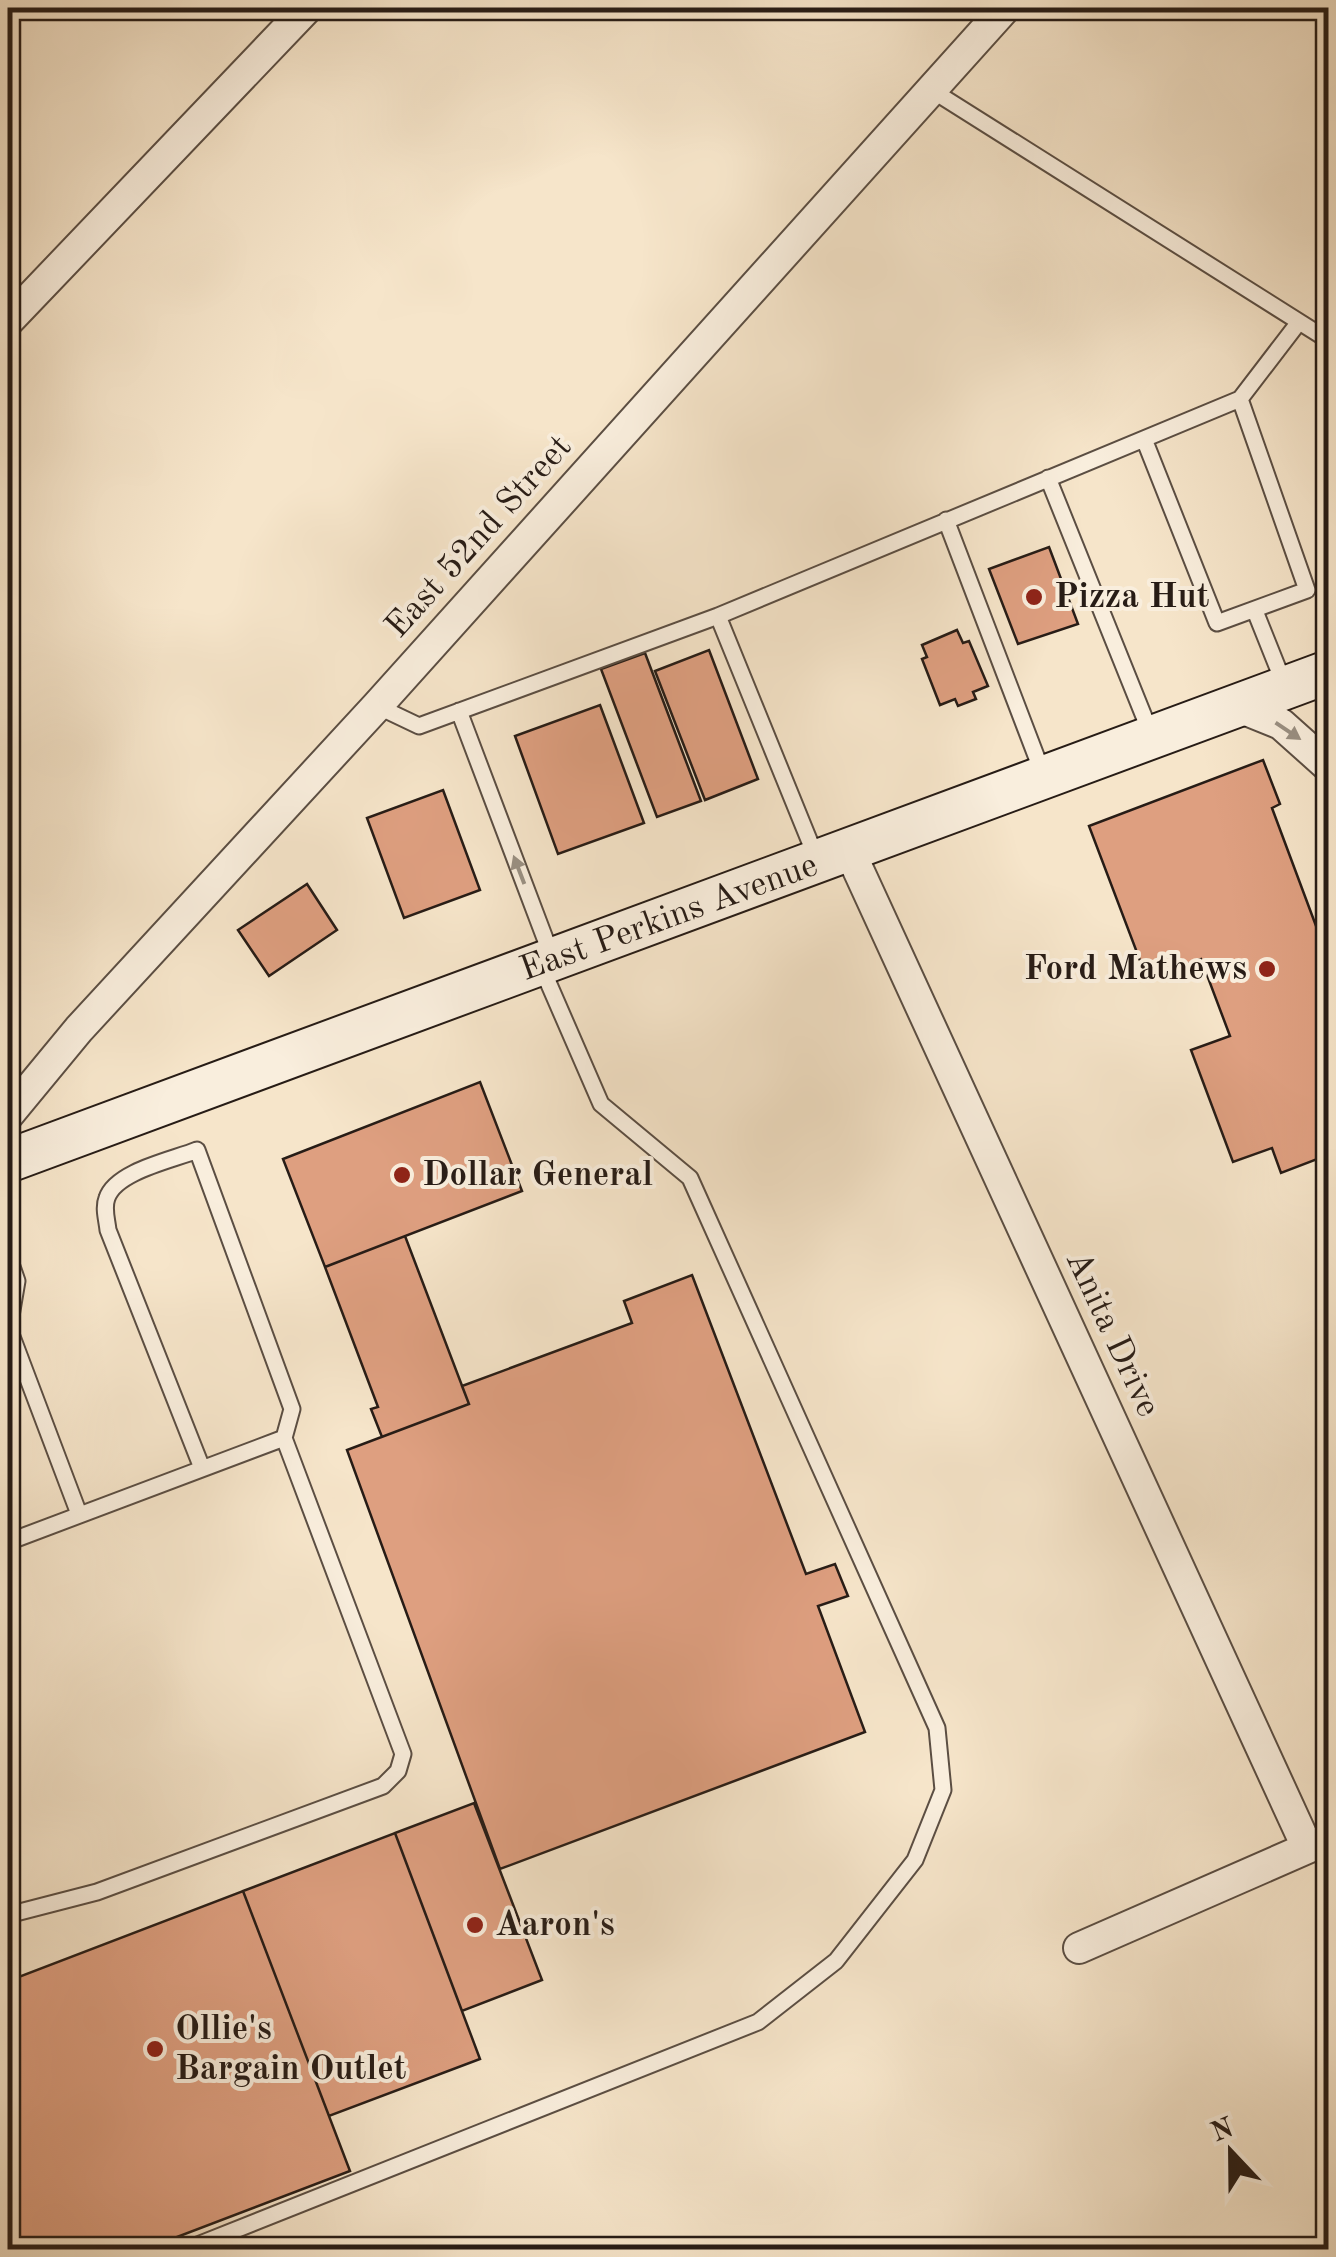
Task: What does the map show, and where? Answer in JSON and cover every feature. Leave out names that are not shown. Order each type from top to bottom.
[{"type":"main road","name":"East Perkins Avenue","points":[[8,1161],[1328,672]]},
{"type":"street","points":[[8,320],[307,8]]},
{"type":"street","name":"East 52nd Street","points":[[8,1115],[79,1029],[377,706],[1005,8]]},
{"type":"street","points":[[1239,707],[1281,724],[1328,766]]},
{"type":"street","name":"Anita Drive","points":[[834,858],[1318,1843]]},
{"type":"street","points":[[1078,1948],[1318,1843]]},
{"type":"lane","points":[[930,89],[1328,340]]},
{"type":"lane","points":[[377,706],[418,726],[718,616],[1144,439],[1240,399],[1299,322]]},
{"type":"lane","points":[[1144,439],[1217,623],[1307,590],[1240,399]]},
{"type":"lane","points":[[1048,478],[1152,739]]},
{"type":"lane","points":[[946,520],[1046,779]]},
{"type":"lane","points":[[1255,610],[1286,689]]},
{"type":"lane","points":[[718,616],[834,858]]},
{"type":"lane","points":[[185,2250],[758,2022],[836,1962],[915,1860],[943,1790],[937,1728],[690,1178],[601,1104],[459,711]]},
{"type":"lane","points":[[8,1915],[97,1892],[383,1786],[398,1771],[403,1754],[284,1438],[292,1409],[196,1150],[123,1180],[107,1198],[106,1211],[108,1230],[202,1468]]},
{"type":"lane","points":[[8,1254],[17,1282],[8,1327],[80,1514]]},
{"type":"lane","points":[[8,1542],[284,1438]]},
{"type":"building","name":"Pizza Hut","points":[[1049,547],[1078,624],[1018,644],[989,569]]},
{"type":"building","points":[[957,630],[963,643],[969,641],[988,686],[973,692],[976,699],[958,706],[955,699],[940,705],[922,659],[927,657],[922,645]]},
{"type":"building","points":[[709,650],[758,779],[705,800],[655,671]]},
{"type":"building","points":[[645,653],[701,801],[657,817],[601,669]]},
{"type":"building","points":[[600,705],[644,823],[558,854],[515,736]]},
{"type":"building","name":"Ford Mathews","points":[[1263,760],[1280,804],[1272,808],[1328,958],[1328,1155],[1281,1173],[1272,1148],[1233,1162],[1191,1050],[1230,1036],[1201,959],[1147,979],[1089,826]]},
{"type":"building","points":[[443,790],[480,890],[404,918],[367,818]]},
{"type":"building","points":[[307,884],[337,930],[269,976],[238,930]]},
{"type":"building","name":"Dollar General","points":[[480,1082],[522,1191],[325,1267],[283,1159]]},
{"type":"building","points":[[405,1236],[469,1404],[382,1437],[371,1409],[378,1407],[325,1267]]},
{"type":"building","points":[[692,1275],[806,1574],[835,1564],[848,1596],[818,1606],[865,1732],[500,1869],[347,1450],[469,1404],[462,1386],[632,1323],[624,1301]]},
{"type":"building","name":"Aaron's","points":[[474,1803],[542,1980],[462,2011],[395,1833]]},
{"type":"building","points":[[395,1833],[480,2059],[329,2116],[243,1891]]},
{"type":"building","name":"Ollie's Bargain Outlet","points":[[243,1891],[350,2171],[143,2250],[24,2250],[8,2207],[8,1981]]},
{"type":"building","points":[[8,2207],[24,2250],[8,2250]]},
{"type":"place","name":"Pizza Hut","points":[[1034,597]]},
{"type":"place","name":"Ford Mathews","points":[[1267,969]]},
{"type":"place","name":"Dollar General","points":[[402,1175]]},
{"type":"place","name":"Aaron's","points":[[475,1925]]},
{"type":"place","name":"Ollie's Bargain Outlet","points":[[155,2049]]}]
